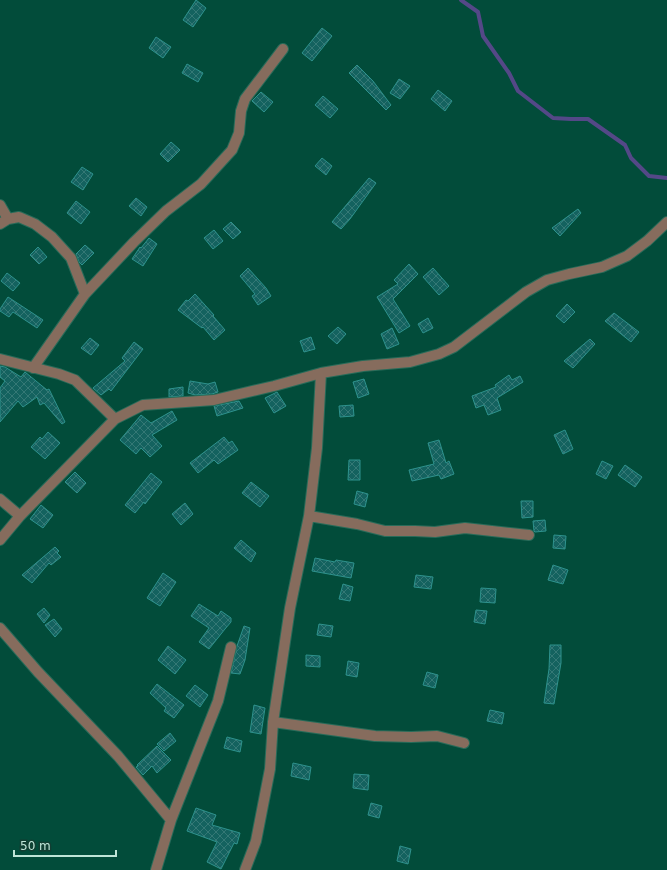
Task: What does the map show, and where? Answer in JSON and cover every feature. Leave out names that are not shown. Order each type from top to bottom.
[{"type":"street","points":[[33,368],[85,294],[134,242],[166,211],[201,184],[232,150],[239,133],[241,111],[245,99],[283,49]]},
{"type":"street","points":[[0,205],[4,222],[19,217],[35,224],[52,237],[70,258],[85,294]]},
{"type":"street","points":[[0,540],[20,516],[115,419],[143,405],[214,400],[321,373],[363,366],[410,362],[438,354],[454,347],[526,292],[547,280],[602,267],[627,256],[667,222]]},
{"type":"street","points":[[0,359],[59,374],[75,380],[115,419]]},
{"type":"street","points":[[245,870],[256,841],[270,769],[274,722],[290,608],[309,516],[317,448],[321,373]]},
{"type":"street","points":[[0,499],[20,516]]},
{"type":"street","points":[[309,516],[357,524],[385,531],[435,532],[465,528],[529,535]]},
{"type":"street","points":[[0,628],[38,672],[118,756],[171,820]]},
{"type":"street","points":[[156,870],[171,820],[218,701],[231,647]]},
{"type":"street","points":[[274,722],[375,736],[411,738],[437,736],[464,743]]},
{"type":"building","points":[[196,0],[206,8],[193,27],[183,20]]},
{"type":"building","points":[[322,28],[332,36],[312,61],[302,53]]},
{"type":"building","points":[[156,37],[171,47],[163,58],[149,48]]},
{"type":"building","points":[[187,64],[203,73],[198,82],[182,73]]},
{"type":"building","points":[[357,65],[373,81],[391,105],[386,110],[349,73]]},
{"type":"building","points":[[399,79],[410,86],[400,99],[390,93]]},
{"type":"building","points":[[438,90],[452,101],[445,111],[431,99]]},
{"type":"building","points":[[261,92],[273,102],[264,112],[252,101]]},
{"type":"building","points":[[323,96],[338,109],[330,118],[315,105]]},
{"type":"building","points":[[171,142],[180,150],[168,162],[160,154]]},
{"type":"building","points":[[322,158],[332,166],[326,175],[315,166]]},
{"type":"building","points":[[82,167],[93,174],[83,190],[71,182]]},
{"type":"building","points":[[369,178],[376,183],[341,229],[332,222]]},
{"type":"building","points":[[136,198],[147,207],[141,216],[129,206]]},
{"type":"building","points":[[76,201],[90,212],[81,224],[67,213]]},
{"type":"building","points":[[578,209],[581,213],[560,236],[552,228]]},
{"type":"building","points":[[231,222],[241,232],[233,239],[223,229]]},
{"type":"building","points":[[214,230],[223,241],[213,249],[204,238]]},
{"type":"building","points":[[149,238],[157,244],[143,266],[132,259],[140,247],[141,248]]},
{"type":"building","points":[[85,245],[94,253],[82,265],[76,254]]},
{"type":"building","points":[[38,247],[47,257],[39,264],[30,255]]},
{"type":"building","points":[[409,264],[418,274],[393,299],[410,326],[399,333],[377,297],[398,284],[394,280]]},
{"type":"building","points":[[248,268],[266,288],[271,296],[258,305],[252,296],[255,294],[240,276]]},
{"type":"building","points":[[433,268],[449,286],[439,295],[423,277]]},
{"type":"building","points":[[7,273],[20,283],[13,291],[1,281]]},
{"type":"building","points":[[195,294],[225,330],[214,340],[203,327],[202,328],[178,310],[186,300],[188,301]]},
{"type":"building","points":[[8,297],[43,320],[37,328],[13,312],[9,317],[0,311]]},
{"type":"building","points":[[567,304],[575,312],[564,323],[556,316]]},
{"type":"building","points":[[614,313],[639,332],[631,342],[605,321]]},
{"type":"building","points":[[428,318],[433,328],[423,333],[418,324]]},
{"type":"building","points":[[338,327],[346,334],[337,344],[328,336]]},
{"type":"building","points":[[392,328],[399,344],[387,349],[381,334]]},
{"type":"building","points":[[311,337],[315,349],[304,352],[300,341]]},
{"type":"building","points":[[90,338],[99,345],[91,355],[81,348]]},
{"type":"building","points":[[590,339],[595,344],[573,368],[564,361]]},
{"type":"building","points":[[134,342],[143,349],[111,391],[109,389],[101,395],[93,388],[125,361],[122,358]]},
{"type":"building","points":[[0,366],[5,367],[21,377],[25,372],[47,390],[49,389],[65,422],[62,424],[44,403],[40,405],[37,397],[23,407],[18,401],[0,422],[0,388],[5,381],[0,377]]},
{"type":"building","points":[[509,375],[512,380],[520,376],[523,382],[497,398],[501,410],[488,415],[484,405],[476,408],[472,396],[496,387],[495,385]]},
{"type":"building","points":[[364,379],[369,394],[358,398],[353,382]]},
{"type":"building","points":[[190,381],[208,384],[215,382],[218,392],[212,394],[195,395],[188,393]]},
{"type":"building","points":[[183,387],[183,396],[169,397],[169,389]]},
{"type":"building","points":[[277,392],[286,406],[274,413],[265,398]]},
{"type":"building","points":[[239,401],[243,408],[217,416],[214,406]]},
{"type":"building","points":[[353,405],[354,416],[340,417],[339,406]]},
{"type":"building","points":[[172,411],[177,420],[152,435],[162,446],[150,457],[141,448],[136,454],[120,440],[141,415],[151,423]]},
{"type":"building","points":[[565,430],[573,449],[563,454],[554,435]]},
{"type":"building","points":[[48,432],[60,443],[45,459],[31,447],[40,437],[42,439]]},
{"type":"building","points":[[224,437],[229,443],[232,441],[238,450],[218,464],[214,460],[198,473],[190,463]]},
{"type":"building","points":[[439,440],[446,463],[449,461],[454,474],[441,479],[439,475],[412,481],[409,470],[434,464],[428,443]]},
{"type":"building","points":[[349,460],[360,460],[360,480],[348,480]]},
{"type":"building","points":[[602,461],[613,466],[606,479],[596,474]]},
{"type":"building","points":[[625,465],[642,477],[635,487],[618,475]]},
{"type":"building","points":[[75,472],[86,483],[77,493],[65,482]]},
{"type":"building","points":[[151,473],[162,482],[145,504],[144,502],[135,513],[125,505]]},
{"type":"building","points":[[251,482],[269,496],[260,507],[242,493]]},
{"type":"building","points":[[357,491],[368,494],[365,507],[354,504]]},
{"type":"building","points":[[521,501],[533,501],[533,517],[522,518]]},
{"type":"building","points":[[185,503],[193,514],[181,525],[172,514]]},
{"type":"building","points":[[41,505],[53,515],[43,528],[30,519]]},
{"type":"building","points":[[545,520],[546,531],[535,532],[533,521]]},
{"type":"building","points":[[554,535],[566,536],[565,549],[553,548]]},
{"type":"building","points":[[241,540],[256,553],[251,562],[234,548]]},
{"type":"building","points":[[55,547],[59,551],[57,553],[61,557],[51,565],[49,563],[32,583],[22,575]]},
{"type":"building","points":[[315,558],[335,562],[336,560],[354,563],[351,578],[312,571]]},
{"type":"building","points":[[553,565],[568,570],[563,584],[548,580]]},
{"type":"building","points":[[163,573],[176,582],[160,606],[147,598]]},
{"type":"building","points":[[416,575],[433,577],[431,589],[414,587]]},
{"type":"building","points":[[343,584],[353,587],[350,601],[339,599]]},
{"type":"building","points":[[481,588],[496,589],[495,603],[480,602]]},
{"type":"building","points":[[199,604],[218,616],[221,611],[231,618],[231,622],[209,649],[199,642],[209,628],[191,616]]},
{"type":"building","points":[[44,608],[50,615],[44,623],[37,614]]},
{"type":"building","points":[[476,610],[487,611],[485,624],[474,622]]},
{"type":"building","points":[[54,619],[62,629],[55,637],[45,625]]},
{"type":"building","points":[[319,624],[333,626],[331,637],[317,635]]},
{"type":"building","points":[[244,626],[250,628],[245,660],[240,674],[231,673],[237,646]]},
{"type":"building","points":[[550,645],[561,645],[561,663],[554,704],[544,703],[549,669]]},
{"type":"building","points":[[168,646],[186,660],[175,674],[158,660]]},
{"type":"building","points":[[306,655],[320,656],[320,667],[306,666]]},
{"type":"building","points":[[348,661],[359,663],[357,677],[346,675]]},
{"type":"building","points":[[427,672],[438,675],[435,688],[423,685]]},
{"type":"building","points":[[157,684],[184,705],[174,718],[164,711],[166,708],[150,693]]},
{"type":"building","points":[[195,685],[208,695],[200,707],[186,696]]},
{"type":"building","points":[[254,705],[265,708],[261,734],[250,732]]},
{"type":"building","points":[[490,710],[504,713],[502,724],[487,721]]},
{"type":"building","points":[[170,733],[176,741],[164,751],[157,744]]},
{"type":"building","points":[[227,737],[242,741],[240,752],[224,748]]},
{"type":"building","points":[[157,746],[171,760],[157,773],[152,766],[143,775],[136,767]]},
{"type":"building","points":[[293,763],[311,767],[309,780],[291,776]]},
{"type":"building","points":[[354,774],[369,775],[368,790],[353,788]]},
{"type":"building","points":[[371,803],[382,806],[379,818],[368,815]]},
{"type":"building","points":[[196,808],[216,815],[212,825],[240,833],[237,844],[234,843],[221,869],[207,862],[217,842],[187,831]]},
{"type":"building","points":[[400,846],[411,849],[408,864],[397,861]]},
{"type":"waterway","points":[[461,0],[478,12],[483,36],[509,73],[518,91],[553,118],[588,119],[625,145],[631,158],[649,176],[667,178]]}]
